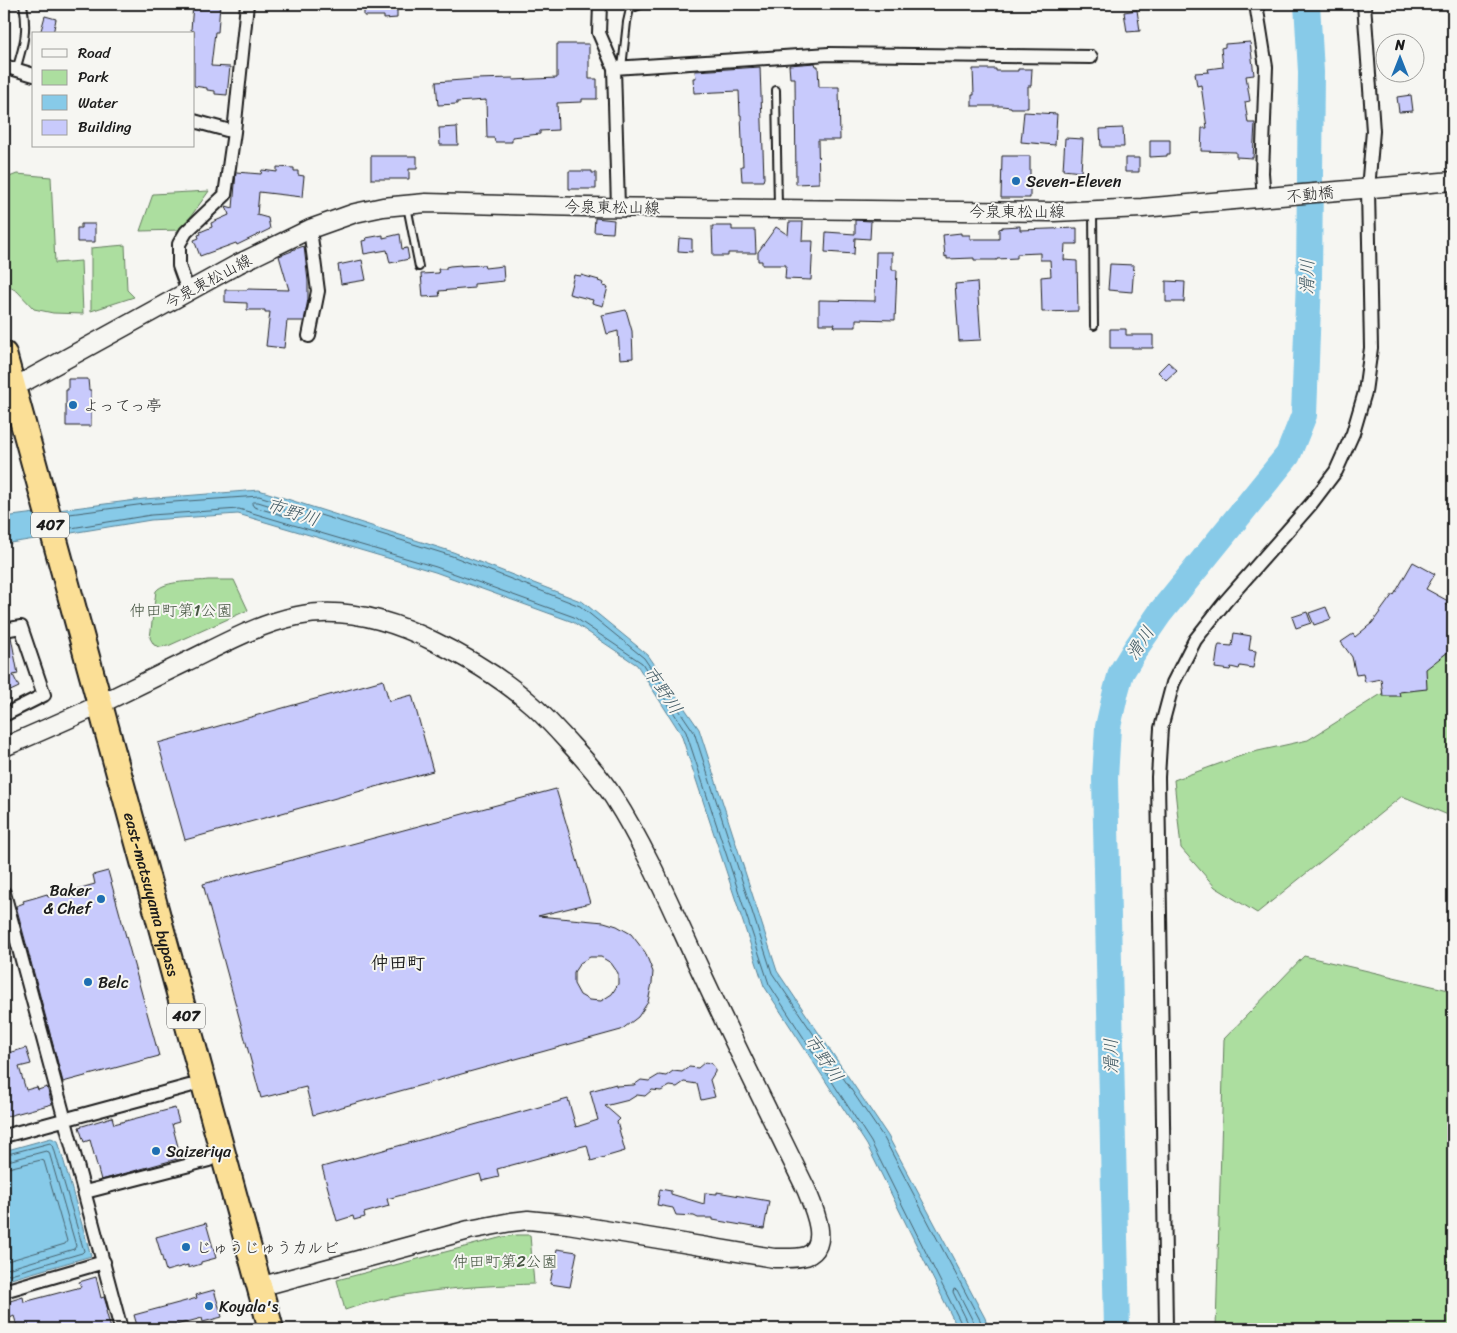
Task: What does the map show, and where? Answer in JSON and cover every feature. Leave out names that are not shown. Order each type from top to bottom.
[{"type":"highway","name":"407","points":[[4,354],[7,395]]},
{"type":"highway","name":"east-matsuyama bypass","points":[[7,395],[56,577],[270,1329]]},
{"type":"highway","name":"east-matsuyama bypass","points":[[93,707],[189,1086],[256,1329]]},
{"type":"street","points":[[188,292],[179,266],[179,244],[186,232],[225,195],[248,4]]},
{"type":"street","points":[[600,4],[599,33],[618,68],[618,207]]},
{"type":"street","points":[[1256,4],[1266,67],[1262,173],[1264,198]]},
{"type":"street","points":[[1166,1329],[1158,777],[1161,728],[1173,683],[1195,640],[1225,602],[1311,504],[1336,471],[1353,433],[1365,392],[1371,348],[1362,189],[1373,132],[1364,4]]},
{"type":"street","points":[[618,68],[829,54],[1092,57]]},
{"type":"street","points":[[10,68],[32,74]]},
{"type":"street","points":[[195,121],[234,132]]},
{"type":"street","points":[[1362,189],[1453,181]]},
{"type":"street","name":"不動橋","points":[[1264,198],[1362,189]]},
{"type":"street","name":"今泉東松山線","points":[[7,395],[238,264],[310,229],[355,213],[383,207],[426,203],[1054,212],[1142,208],[1264,198]]},
{"type":"street","points":[[309,336],[318,291],[310,229]]},
{"type":"street","points":[[4,747],[269,624],[298,616],[328,613],[373,618],[418,633],[458,654],[530,702],[585,760],[613,796],[638,838],[708,988],[806,1189],[815,1210],[820,1233],[816,1249],[810,1254],[793,1258],[774,1258],[568,1224],[528,1220],[469,1230],[259,1287]]},
{"type":"street","points":[[4,630],[20,627],[44,695],[4,715]]},
{"type":"street","points":[[4,893],[121,1329]]},
{"type":"street","points":[[4,1136],[189,1086]]},
{"type":"street","points":[[85,1192],[209,1160]]},
{"type":"street","points":[[4,1290],[104,1262]]},
{"type":"lane","points":[[10,68],[26,33],[22,4]]},
{"type":"lane","points":[[618,68],[630,9],[643,4]]},
{"type":"lane","points":[[776,90],[778,209]]},
{"type":"lane","points":[[406,204],[419,267]]},
{"type":"lane","points":[[1094,210],[1094,326]]},
{"type":"green space","points":[[17,174],[51,177],[55,263],[81,261],[83,314],[53,313],[34,309],[17,291],[4,284],[4,179]]},
{"type":"green space","points":[[209,191],[181,230],[140,231],[153,194]]},
{"type":"green space","points":[[125,245],[127,290],[134,297],[91,311],[91,248]]},
{"type":"green space","name":"仲田町第1公園","points":[[234,580],[248,610],[168,646],[160,647],[154,645],[150,638],[156,591],[160,587],[173,583]]},
{"type":"green space","points":[[1453,649],[1453,817],[1402,796],[1257,913],[1215,887],[1181,848],[1174,780],[1249,753],[1308,740]]},
{"type":"green space","points":[[1304,956],[1453,991],[1453,1329],[1216,1329],[1224,1039]]},
{"type":"green space","name":"仲田町第2公園","points":[[517,1235],[530,1235],[534,1284],[438,1290],[390,1298],[345,1310],[337,1280]]},
{"type":"water","name":"市野川","points":[[259,490],[453,552],[583,602],[648,655],[699,729],[777,971],[888,1136],[985,1318],[988,1329],[958,1329],[867,1145],[764,986],[681,734],[637,665],[573,622],[435,572],[238,514],[151,520],[4,544],[4,517],[144,499]]},
{"type":"water","points":[[51,1138],[58,1141],[91,1256],[4,1281],[4,1151]]},
{"type":"building","points":[[193,4],[220,4],[218,32],[215,32],[211,66],[230,67],[227,95],[215,94],[215,91],[195,86],[195,32],[191,30]]},
{"type":"building","points":[[364,4],[397,4],[397,18],[384,19],[384,16],[364,16]]},
{"type":"building","points":[[1137,10],[1140,31],[1127,32],[1124,12]]},
{"type":"building","points":[[45,16],[56,19],[53,32],[41,32]]},
{"type":"building","points":[[1250,42],[1254,75],[1246,76],[1250,101],[1245,102],[1248,123],[1255,123],[1253,158],[1236,157],[1236,152],[1201,151],[1202,128],[1207,128],[1201,85],[1197,86],[1195,73],[1209,72],[1208,69],[1223,67],[1221,48],[1225,47],[1225,44]]},
{"type":"building","points":[[557,44],[589,44],[589,79],[597,79],[597,99],[557,103],[558,130],[540,131],[540,134],[512,137],[512,142],[495,142],[494,138],[487,138],[486,100],[438,105],[436,82],[475,79],[557,78]]},
{"type":"building","points":[[815,63],[818,66],[819,87],[839,87],[840,140],[818,140],[819,183],[796,184],[795,78],[790,78],[789,65]]},
{"type":"building","points":[[760,67],[764,178],[763,181],[742,181],[739,91],[694,93],[693,78],[696,78],[695,71]]},
{"type":"building","points":[[973,69],[1018,71],[1018,69],[1032,69],[1031,86],[1028,86],[1028,108],[972,106],[972,95],[974,95]]},
{"type":"building","points":[[1411,95],[1413,111],[1399,112],[1397,97]]},
{"type":"building","points":[[1024,112],[1057,114],[1055,145],[1021,142]]},
{"type":"building","points":[[457,127],[458,145],[440,145],[439,128]]},
{"type":"building","points":[[1123,128],[1124,147],[1101,147],[1100,129]]},
{"type":"building","points":[[1065,138],[1083,139],[1081,172],[1063,170]]},
{"type":"building","points":[[1150,140],[1170,140],[1170,154],[1167,154],[1167,156],[1150,157]]},
{"type":"building","points":[[371,156],[417,156],[417,169],[409,169],[409,179],[371,179]]},
{"type":"building","name":"Seven-Eleven","points":[[1002,156],[1030,156],[1030,198],[1001,198]]},
{"type":"building","points":[[1125,158],[1139,158],[1139,172],[1125,172]]},
{"type":"building","points":[[277,167],[294,168],[294,171],[298,171],[298,175],[304,176],[302,197],[259,192],[257,215],[268,218],[270,229],[237,245],[236,243],[200,256],[194,240],[199,238],[200,232],[212,227],[211,223],[229,215],[226,206],[233,208],[236,172],[261,174],[262,170],[277,172]]},
{"type":"building","points":[[569,171],[592,171],[592,173],[596,173],[596,189],[569,189]]},
{"type":"building","points":[[595,218],[614,220],[613,233],[594,232]]},
{"type":"building","points":[[855,220],[871,221],[870,239],[855,238],[854,254],[825,252],[826,232],[855,234]]},
{"type":"building","points":[[789,222],[803,222],[802,241],[813,241],[811,280],[785,279],[786,265],[762,265],[762,261],[758,261],[758,252],[776,227],[788,235]]},
{"type":"building","points":[[81,224],[95,224],[95,242],[77,242],[77,228],[81,228]]},
{"type":"building","points":[[712,226],[732,226],[732,230],[755,230],[756,253],[728,253],[728,256],[713,256]]},
{"type":"building","points":[[1020,226],[1020,230],[1077,228],[1077,244],[1065,244],[1064,260],[1077,261],[1078,311],[1042,312],[1041,277],[1051,276],[1050,260],[1040,260],[1040,253],[1017,254],[1017,258],[997,260],[974,260],[974,258],[947,259],[947,256],[945,257],[943,235],[961,233],[961,235],[970,235],[970,239],[999,239],[999,229],[1002,227]]},
{"type":"building","points":[[400,234],[402,249],[407,248],[409,259],[390,263],[387,250],[364,254],[362,241],[367,240],[366,238],[383,235],[383,238]]},
{"type":"building","points":[[679,238],[692,239],[692,252],[678,251]]},
{"type":"building","points":[[304,246],[308,299],[304,321],[287,321],[284,348],[266,346],[270,312],[265,312],[265,310],[247,310],[247,303],[225,302],[225,290],[289,290],[279,256]]},
{"type":"building","points":[[876,252],[892,252],[892,270],[897,270],[895,320],[856,319],[856,327],[834,327],[835,324],[819,324],[819,300],[875,301]]},
{"type":"building","points":[[362,260],[366,280],[341,284],[338,265]]},
{"type":"building","points":[[1110,264],[1134,265],[1132,292],[1108,290]]},
{"type":"building","points":[[461,265],[484,265],[485,268],[503,266],[504,281],[474,284],[474,288],[439,291],[440,296],[423,297],[421,274],[439,273],[438,269]]},
{"type":"building","points":[[574,275],[599,280],[604,283],[603,286],[608,287],[603,306],[592,303],[593,300],[569,294]]},
{"type":"building","points":[[1166,281],[1185,282],[1184,302],[1166,302]]},
{"type":"building","points":[[977,282],[981,340],[959,341],[955,284]]},
{"type":"building","points":[[626,310],[632,331],[633,358],[620,359],[618,331],[607,334],[602,315]]},
{"type":"building","points":[[1110,329],[1126,329],[1126,335],[1153,335],[1153,348],[1110,348]]},
{"type":"building","points":[[1168,362],[1177,370],[1166,380],[1158,372]]},
{"type":"building","points":[[68,379],[88,379],[89,390],[91,390],[91,426],[66,426],[66,390],[68,390]]},
{"type":"building","points":[[1413,562],[1435,574],[1426,589],[1448,601],[1446,604],[1453,609],[1453,648],[1426,669],[1427,689],[1399,692],[1400,696],[1383,696],[1381,679],[1365,682],[1363,674],[1356,675],[1352,657],[1341,642],[1353,634],[1355,637],[1372,623],[1394,595]]},
{"type":"building","points":[[1326,607],[1331,619],[1314,625],[1309,613]]},
{"type":"building","points":[[1307,612],[1311,623],[1296,628],[1292,617]]},
{"type":"building","points":[[1234,633],[1251,636],[1249,650],[1256,651],[1253,668],[1240,666],[1239,669],[1231,667],[1230,670],[1215,668],[1219,645],[1232,646]]},
{"type":"building","points":[[11,637],[18,674],[13,675],[19,687],[4,694],[4,638]]},
{"type":"building","points":[[383,680],[389,701],[412,695],[433,771],[185,840],[158,743]]},
{"type":"building","points":[[556,789],[590,903],[538,916],[604,922],[617,926],[631,934],[645,952],[653,972],[648,1002],[638,1017],[621,1030],[313,1115],[306,1087],[261,1098],[203,884]],"holes":[[[590,957],[601,957],[611,963],[618,973],[618,984],[612,994],[601,1001],[589,1000],[580,995],[574,984],[574,972],[580,963]]]},
{"type":"building","points":[[108,871],[159,1056],[63,1082],[16,906],[24,903],[23,901],[47,894],[48,897],[95,884],[93,875]]},
{"type":"building","points":[[26,1048],[31,1064],[19,1067],[26,1090],[37,1087],[38,1090],[47,1087],[52,1104],[4,1117],[4,1071],[7,1070],[4,1054]]},
{"type":"building","points":[[705,1062],[711,1063],[715,1068],[715,1072],[710,1080],[715,1097],[701,1100],[697,1084],[684,1082],[677,1087],[670,1086],[661,1091],[652,1090],[645,1096],[637,1095],[629,1100],[605,1106],[620,1119],[617,1122],[625,1151],[591,1161],[587,1145],[497,1169],[499,1177],[482,1181],[480,1174],[387,1199],[389,1206],[364,1213],[365,1217],[354,1220],[353,1216],[337,1221],[322,1167],[568,1099],[576,1127],[598,1120],[590,1091],[616,1084],[616,1086],[634,1085],[641,1080],[649,1081],[659,1075],[666,1076],[673,1071],[682,1072],[689,1067],[698,1068]]},
{"type":"building","points":[[175,1108],[179,1122],[172,1124],[181,1158],[101,1180],[90,1140],[84,1142],[79,1127],[112,1117],[114,1124]]},
{"type":"building","points":[[660,1189],[671,1191],[671,1194],[704,1204],[705,1193],[717,1194],[717,1192],[769,1201],[764,1229],[713,1220],[713,1218],[676,1215],[673,1208],[657,1205]]},
{"type":"building","name":"じゅうじゅうカルビ","points":[[206,1223],[216,1258],[188,1268],[188,1265],[166,1271],[156,1237]]},
{"type":"building","points":[[557,1249],[577,1252],[570,1287],[550,1284]]},
{"type":"building","points":[[96,1277],[101,1298],[104,1297],[108,1310],[106,1311],[111,1329],[18,1329],[14,1316],[10,1318],[7,1304],[10,1301],[23,1297],[24,1302],[81,1287],[79,1282]]},
{"type":"building","points":[[214,1290],[222,1317],[203,1322],[202,1318],[161,1329],[138,1329],[134,1315],[197,1298],[196,1295]]},
{"type":"waterway","name":"滑川","points":[[1117,1329],[1105,779],[1108,727],[1121,673],[1136,648],[1160,613],[1288,455],[1304,415],[1309,279],[1311,72],[1307,4]]},
{"type":"place","name":"Seven-Eleven","points":[[1016,181]]},
{"type":"place","name":"よってっ亭","points":[[73,405]]},
{"type":"place","name":"Baker & Chef","points":[[101,899]]},
{"type":"place","name":"Belc","points":[[88,982]]},
{"type":"place","name":"Saizeriya","points":[[156,1151]]},
{"type":"place","name":"じゅうじゅうカルビ","points":[[186,1247]]},
{"type":"place","name":"Koyala's","points":[[209,1306]]},
{"type":"district","name":"仲田町","points":[[398,963]]}]
